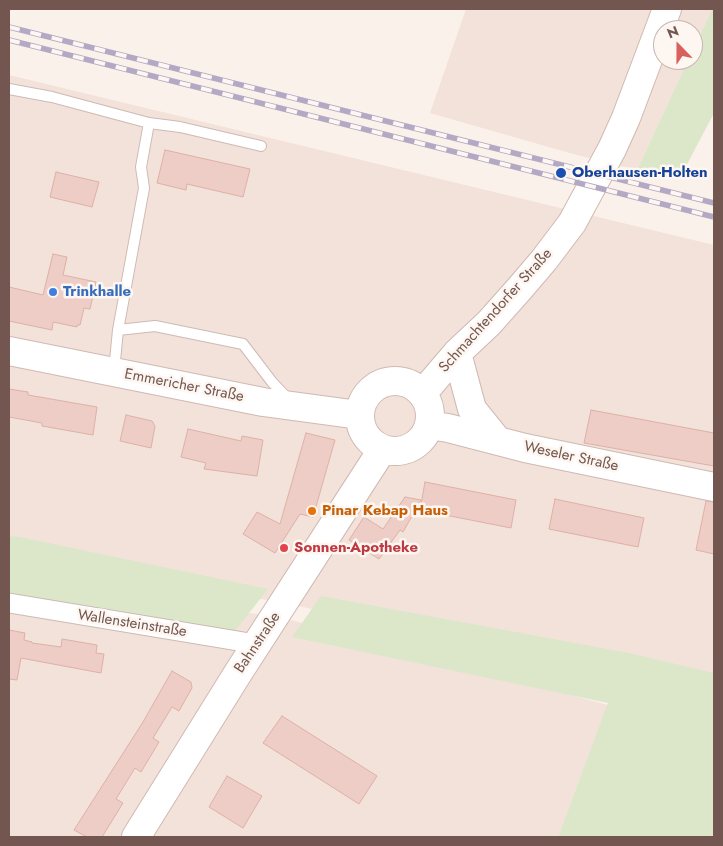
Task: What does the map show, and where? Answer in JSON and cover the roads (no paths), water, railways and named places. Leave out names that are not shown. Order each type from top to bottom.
[{"type":"main road","name":"Schmachtendorfer Straße","points":[[422,394],[457,353],[521,287],[572,223],[612,149],[626,118],[667,9]]},
{"type":"main road","name":"Emmericher Straße","points":[[9,351],[226,395],[359,416]]},
{"type":"main road","points":[[457,353],[472,409],[497,440]]},
{"type":"main road","points":[[399,381],[412,386],[422,394],[430,411],[429,426],[424,436],[410,448],[394,452],[382,450],[366,439],[360,425],[359,416],[362,403],[374,388],[383,383],[399,381]]},
{"type":"main road","name":"Weseler Straße","points":[[429,426],[448,428],[525,448],[714,487]]},
{"type":"main road","name":"Bahnstraße","points":[[136,837],[256,644],[276,616],[382,450]]},
{"type":"street","name":"Wallensteinstraße","points":[[9,603],[256,644]]},
{"type":"lane","points":[[9,89],[52,97],[149,122],[180,127],[261,146]]},
{"type":"lane","points":[[113,372],[118,330],[144,188],[141,168],[149,122]]},
{"type":"lane","points":[[118,330],[155,326],[244,344],[272,382],[294,406]]},
{"type":"railway","points":[[9,27],[714,203]]},
{"type":"railway","points":[[9,40],[714,217]]},
{"type":"place","name":"Oberhausen-Holten","points":[[561,173]]},
{"type":"place","name":"Trinkhalle","points":[[53,292]]},
{"type":"place","name":"Pinar Kebap Haus","points":[[312,511]]},
{"type":"place","name":"Sonnen-Apotheke","points":[[284,548]]}]
